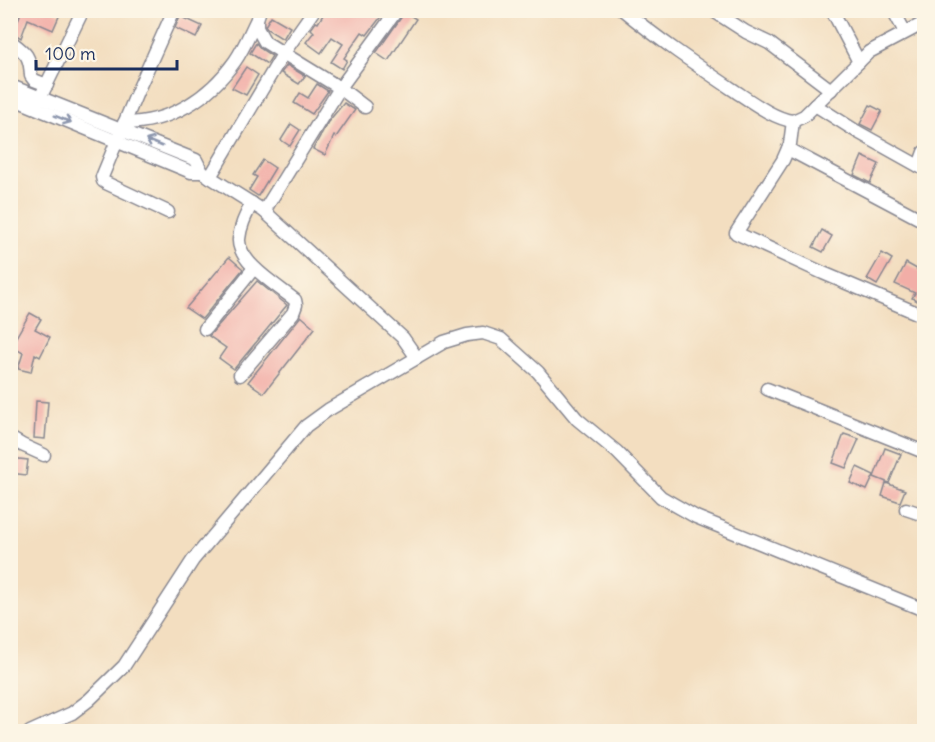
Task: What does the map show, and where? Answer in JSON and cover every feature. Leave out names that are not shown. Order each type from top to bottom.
[{"type":"street","points":[[40,98],[83,10]]},
{"type":"street","points":[[168,212],[102,181],[103,173],[174,10]]},
{"type":"street","points":[[206,175],[283,54],[315,10]]},
{"type":"street","points":[[264,211],[340,88],[397,10]]},
{"type":"street","points":[[623,10],[683,56],[752,102],[784,119],[793,121],[804,116],[873,49],[924,23]]},
{"type":"street","points":[[712,10],[769,44],[831,90]]},
{"type":"street","points":[[832,10],[859,62]]},
{"type":"street","points":[[893,10],[905,32]]},
{"type":"street","points":[[10,95],[14,99],[121,132],[178,112],[201,95],[236,60],[259,15]]},
{"type":"street","points":[[259,15],[257,28],[265,42],[340,88],[365,107]]},
{"type":"street","points":[[10,41],[27,54],[31,76],[34,80],[47,85]]},
{"type":"street","points":[[28,93],[34,80]]},
{"type":"street","points":[[10,88],[16,88],[121,132],[196,160],[206,175],[264,211],[413,352]]},
{"type":"street","points":[[815,105],[856,131],[922,167],[924,152]]},
{"type":"street","points":[[793,121],[788,149],[783,160],[736,233],[924,316]]},
{"type":"street","points":[[788,149],[924,221]]},
{"type":"street","points":[[240,375],[293,313],[296,305],[295,300],[254,268],[243,254],[238,242],[242,225],[252,203]]},
{"type":"street","points":[[205,329],[254,268]]},
{"type":"street","points":[[30,732],[72,713],[124,666],[193,560],[306,426],[413,352],[466,335],[483,333],[501,339],[538,372],[578,418],[617,452],[661,497],[696,517],[924,610]]},
{"type":"street","points":[[767,389],[924,452]]},
{"type":"street","points":[[10,438],[44,455]]},
{"type":"street","points":[[906,509],[924,515]]},
{"type":"building","points":[[11,10],[52,10],[60,14],[53,30],[28,19],[21,38],[13,33],[20,15]]},
{"type":"building","points":[[326,10],[386,10],[367,35],[362,32],[344,58],[347,60],[342,69],[331,62],[343,44],[332,37],[321,53],[306,42],[314,32],[311,29]]},
{"type":"building","points":[[405,12],[416,19],[388,61],[376,53]]},
{"type":"building","points":[[180,16],[202,26],[196,38],[175,28]]},
{"type":"building","points":[[271,16],[290,27],[283,39],[265,26]]},
{"type":"building","points":[[256,43],[272,56],[267,64],[250,53]]},
{"type":"building","points":[[287,65],[305,76],[299,84],[281,73]]},
{"type":"building","points":[[246,67],[258,75],[246,95],[232,88]]},
{"type":"building","points":[[317,84],[328,91],[312,114],[294,103],[300,93],[308,98]]},
{"type":"building","points":[[344,103],[355,110],[336,137],[334,136],[325,155],[313,149],[328,122]]},
{"type":"building","points":[[870,105],[882,111],[872,130],[860,124]]},
{"type":"building","points":[[291,124],[300,130],[290,146],[281,140]]},
{"type":"building","points":[[862,156],[879,164],[870,183],[854,175]]},
{"type":"building","points":[[263,160],[275,168],[258,196],[249,190],[257,177],[253,175]]},
{"type":"building","points":[[822,230],[832,236],[823,252],[813,247]]},
{"type":"building","points":[[882,253],[892,259],[877,285],[867,279]]},
{"type":"building","points":[[229,257],[243,269],[202,319],[186,308]]},
{"type":"building","points":[[906,263],[924,273],[924,305],[912,298],[915,293],[895,284]]},
{"type":"building","points":[[257,281],[287,305],[234,369],[219,358],[226,348],[209,336]]},
{"type":"building","points":[[30,313],[41,319],[35,329],[50,337],[40,357],[35,354],[31,372],[18,369],[23,353],[11,346]]},
{"type":"building","points":[[301,316],[315,328],[264,393],[248,382]]},
{"type":"building","points":[[36,401],[48,402],[45,439],[34,438]]},
{"type":"building","points":[[844,434],[859,439],[846,468],[833,463]]},
{"type":"building","points":[[885,448],[901,454],[889,483],[874,477]]},
{"type":"building","points":[[10,458],[28,460],[26,475],[10,473]]},
{"type":"building","points":[[857,467],[874,475],[867,490],[850,483]]},
{"type":"building","points":[[886,483],[905,490],[900,502],[882,496]]}]
